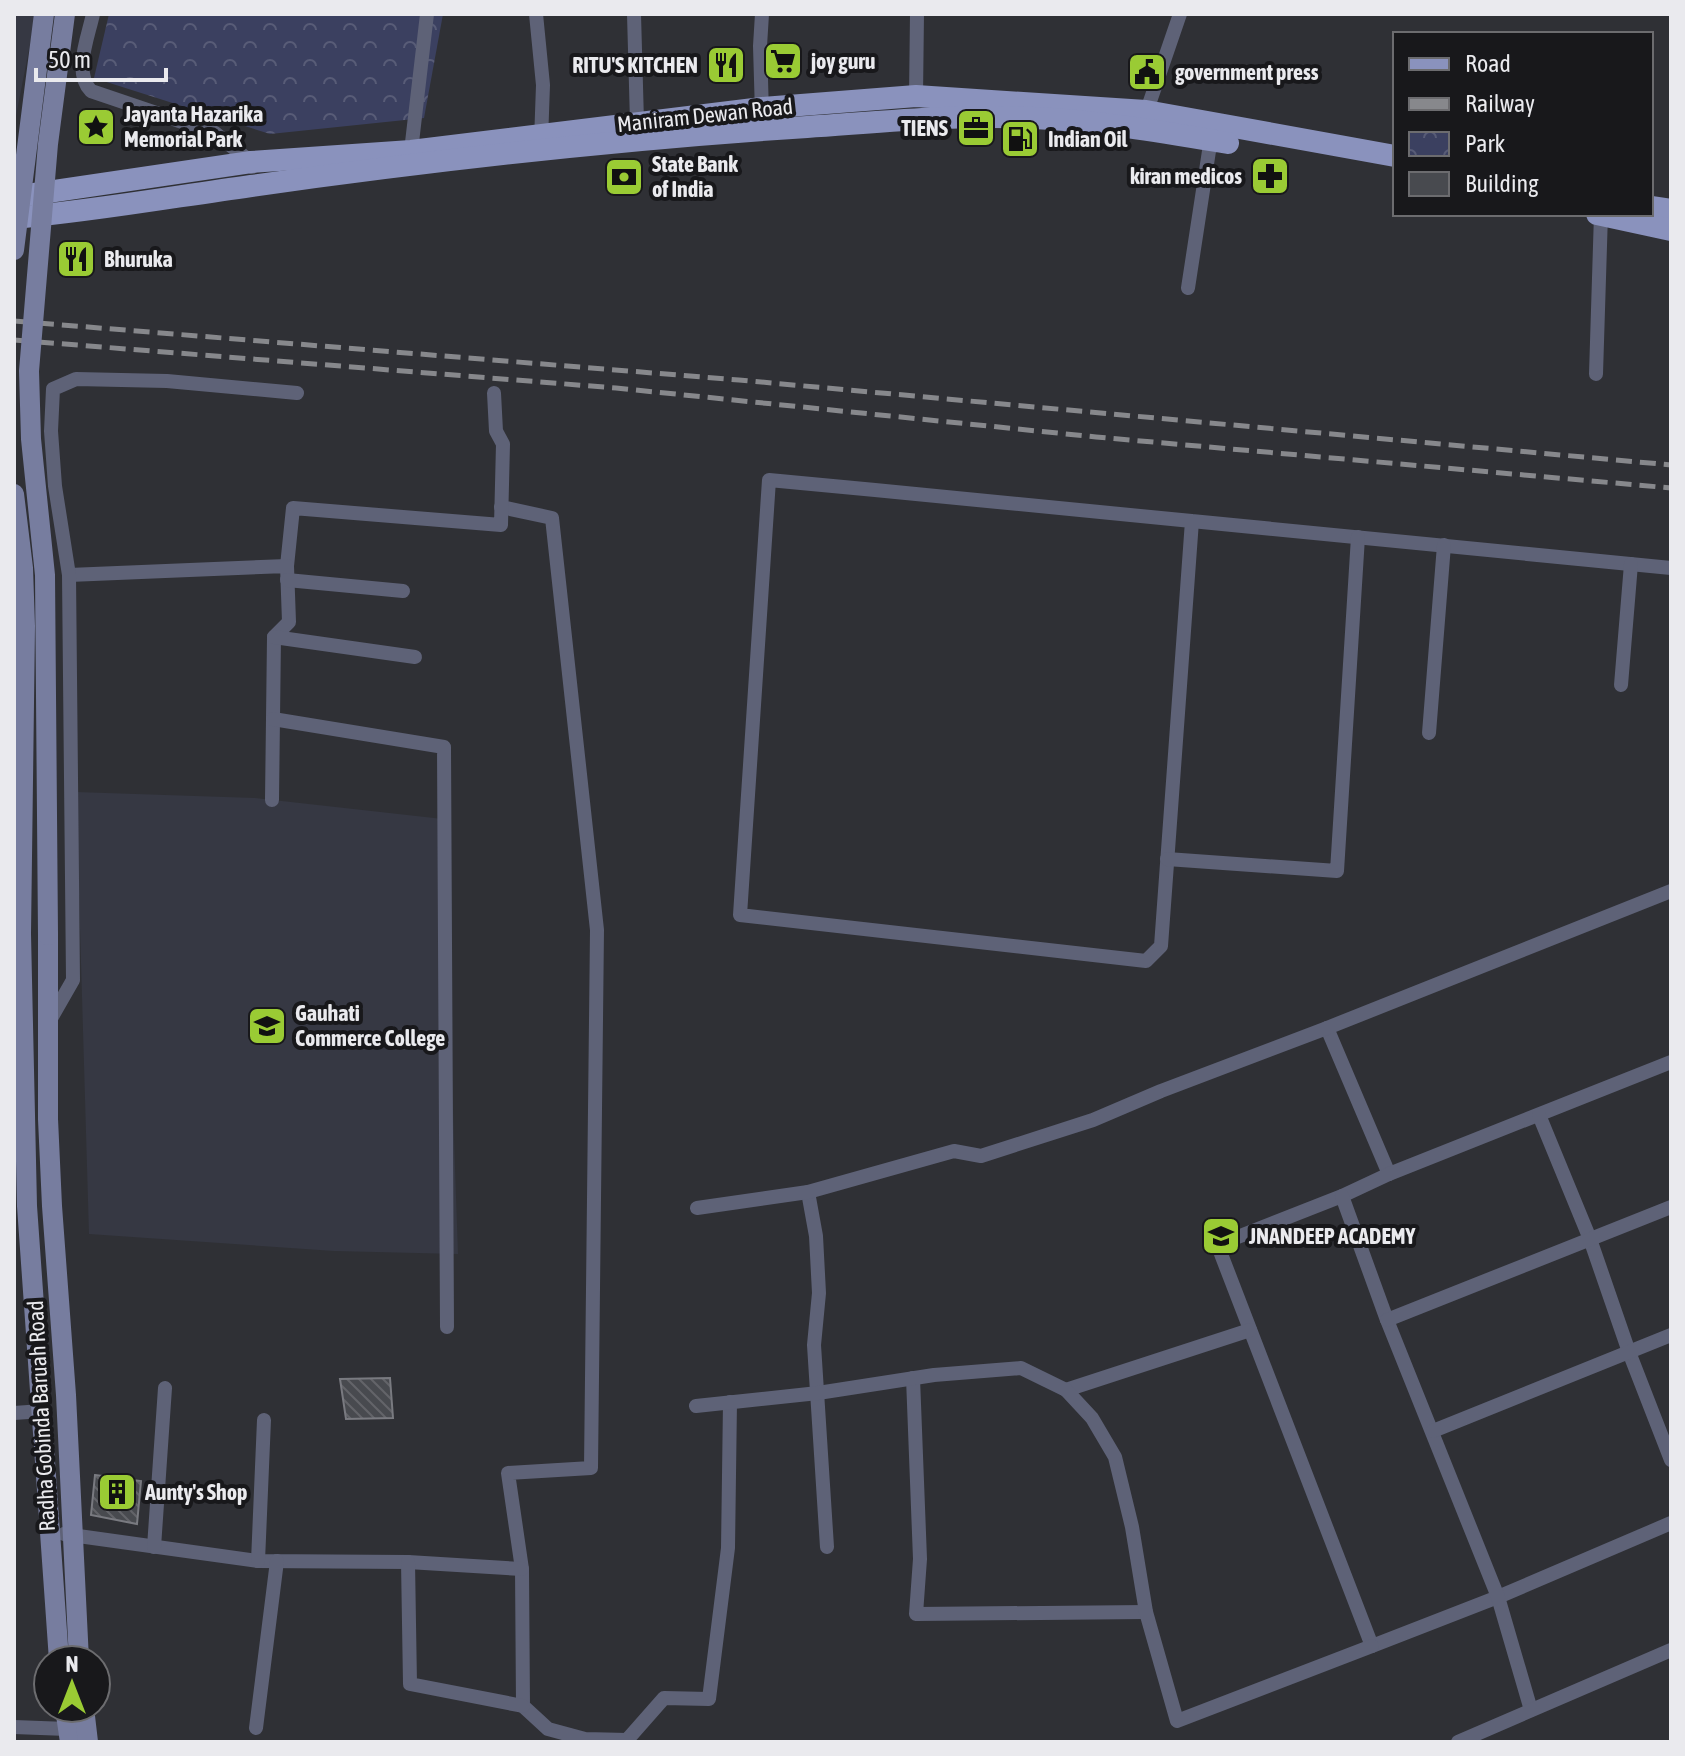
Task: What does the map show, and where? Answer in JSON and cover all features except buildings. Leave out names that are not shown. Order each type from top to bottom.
[{"type":"main road","points":[[14,250],[44,14]]},
{"type":"main road","name":"Radha Gobinda Baruah Road","points":[[65,14],[48,144],[29,371],[31,439],[45,575],[47,1026],[52,1206],[66,1395],[78,1644]]},
{"type":"main road","name":"Maniram Dewan Road","points":[[14,197],[251,162],[542,141],[763,119],[916,96],[1031,102],[1393,156]]},
{"type":"main road","name":"Maniram Dewan Road","points":[[14,218],[77,212],[542,141],[637,122],[763,119],[1144,120],[1215,141],[1393,172]]},
{"type":"main road","points":[[1608,216],[1671,230]]},
{"type":"main road","name":"Radha Gobinda Baruah Road","points":[[14,494],[23,568],[25,626],[21,934],[24,1081],[20,1206],[42,1411],[58,1644]]},
{"type":"main road","points":[[24,1081],[48,1081]]},
{"type":"main road","points":[[20,1206],[52,1206]]},
{"type":"street","points":[[93,14],[82,67],[83,82],[91,91],[215,133],[251,162],[252,185]]},
{"type":"street","points":[[411,151],[427,14]]},
{"type":"street","points":[[536,14],[543,85],[542,141]]},
{"type":"street","points":[[634,14],[637,122]]},
{"type":"street","points":[[762,14],[763,119]]},
{"type":"street","points":[[916,96],[917,14]]},
{"type":"street","points":[[1144,120],[1180,14]]},
{"type":"street","points":[[1188,288],[1209,151],[1215,141]]},
{"type":"street","points":[[1596,374],[1599,216]]},
{"type":"street","points":[[47,1026],[73,980],[69,575],[55,486],[51,431],[53,389],[76,379],[167,381],[297,393]]},
{"type":"street","points":[[272,800],[274,637],[289,622],[287,573],[293,508],[501,525],[503,444],[496,431],[494,393]]},
{"type":"street","points":[[1192,521],[1161,946],[1146,961],[740,915],[769,480],[1444,545],[1671,568]]},
{"type":"street","points":[[501,507],[552,518],[597,930],[591,1468],[508,1473],[522,1569],[523,1706],[547,1735],[627,1740],[664,1698],[709,1699],[728,1548],[730,1402]]},
{"type":"street","points":[[1167,859],[1337,871],[1358,537]]},
{"type":"street","points":[[1429,733],[1444,545]]},
{"type":"street","points":[[1621,685],[1631,564]]},
{"type":"street","points":[[69,575],[287,573],[403,591]]},
{"type":"street","points":[[274,637],[415,657]]},
{"type":"street","points":[[273,719],[444,747],[447,1327]]},
{"type":"street","points":[[697,1208],[808,1192],[954,1151],[981,1156],[1093,1120],[1671,891]]},
{"type":"street","points":[[1327,1028],[1389,1174]]},
{"type":"street","points":[[1372,1646],[1221,1254],[1225,1242],[1671,1062]]},
{"type":"street","points":[[1539,1115],[1590,1239],[1671,1460]]},
{"type":"street","points":[[808,1192],[816,1236],[819,1293],[814,1345],[827,1547]]},
{"type":"street","points":[[1342,1196],[1387,1320],[1498,1597],[1531,1710]]},
{"type":"street","points":[[1387,1320],[1671,1207]]},
{"type":"street","points":[[1066,1390],[1250,1330]]},
{"type":"street","points":[[1433,1431],[1671,1335]]},
{"type":"street","points":[[696,1406],[818,1393],[913,1378],[1021,1368],[1066,1390],[1092,1418],[1115,1457],[1132,1527],[1146,1612],[1177,1721],[1498,1597],[1671,1523]]},
{"type":"street","points":[[913,1378],[920,1559],[916,1614],[1146,1612]]},
{"type":"street","points":[[154,1547],[165,1388]]},
{"type":"street","points":[[14,1413],[42,1411]]},
{"type":"street","points":[[258,1561],[264,1420]]},
{"type":"street","points":[[50,1533],[258,1561],[408,1562],[522,1569]]},
{"type":"street","points":[[256,1728],[277,1561]]},
{"type":"street","points":[[408,1562],[410,1684],[523,1706]]},
{"type":"street","points":[[1458,1742],[1671,1650]]},
{"type":"street","points":[[14,1727],[69,1736]]},
{"type":"shaded area","points":[[14,14],[36,14],[14,126]]},
{"type":"shaded area","name":"Gauhati Commerce College","points":[[76,792],[255,798],[443,819],[458,1254],[334,1251],[89,1234]]},
{"type":"green space","points":[[109,14],[443,14],[424,118],[270,134],[94,78]]},
{"type":"railway","points":[[14,321],[739,380],[1671,465]]},
{"type":"railway","points":[[14,340],[616,388],[1096,437],[1671,488]]},
{"type":"place","name":"joy guru","points":[[783,61]]},
{"type":"place","name":"RITU'S KITCHEN","points":[[726,65]]},
{"type":"place","name":"government press","points":[[1147,72]]},
{"type":"place","name":"Jayanta Hazarika Memorial Park","points":[[96,127]]},
{"type":"place","name":"TIENS","points":[[976,128]]},
{"type":"place","name":"Indian Oil","points":[[1020,139]]},
{"type":"place","name":"kiran medicos","points":[[1270,176]]},
{"type":"place","name":"State Bank of India","points":[[624,177]]},
{"type":"place","name":"Bhuruka","points":[[76,259]]},
{"type":"place","name":"Gauhati Commerce College","points":[[267,1026]]},
{"type":"place","name":"JNANDEEP ACADEMY","points":[[1221,1236]]},
{"type":"place","name":"Aunty's Shop","points":[[117,1492]]}]
